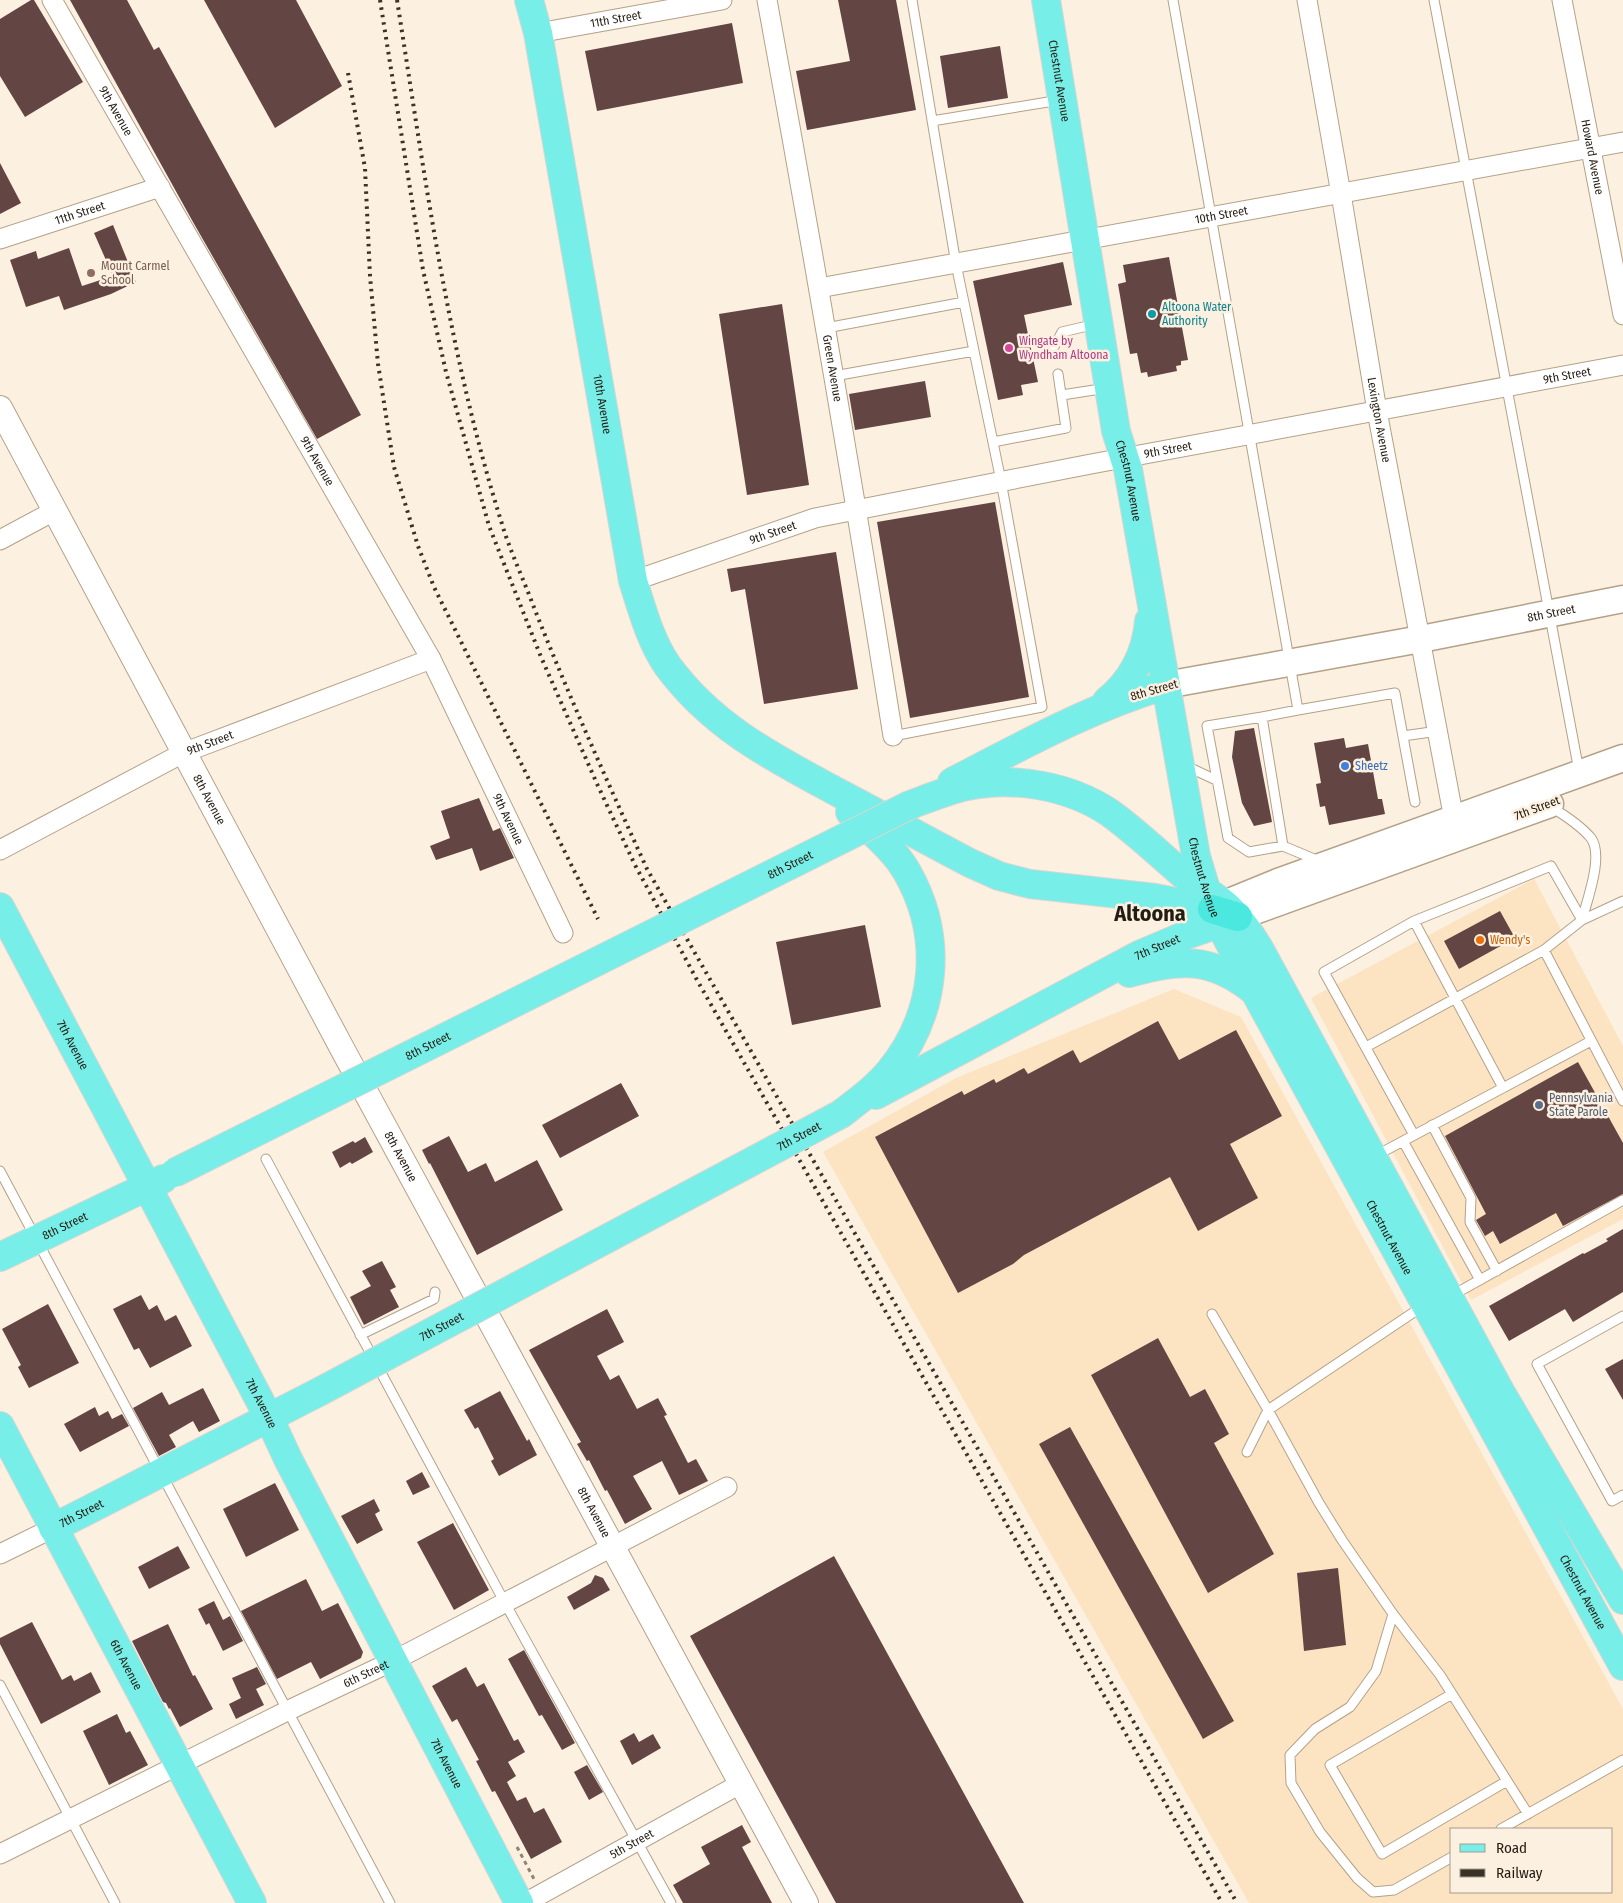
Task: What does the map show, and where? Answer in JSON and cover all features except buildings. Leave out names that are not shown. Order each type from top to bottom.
[{"type":"main road","name":"10th Avenue","points":[[529,0],[538,33],[632,581],[646,625],[666,664],[689,692],[713,715],[749,743],[773,758]]},
{"type":"main road","name":"Chestnut Avenue","points":[[1046,0],[1116,431],[1126,457],[1196,856],[1255,992],[1437,1301],[1500,1391],[1623,1600]]},
{"type":"main road","points":[[1093,712],[1128,682],[1138,666],[1145,648],[1152,597]]},
{"type":"main road","name":"8th Street","points":[[0,1257],[174,1173],[910,805],[998,758],[1130,696],[1166,685],[1289,661],[1421,639],[1623,599]]},
{"type":"main road","points":[[773,758],[970,863],[1000,876],[1030,884],[1155,898],[1220,909]]},
{"type":"main road","points":[[773,758],[839,803],[879,838],[907,872],[925,914],[932,956],[928,994],[913,1035],[890,1071],[868,1093],[841,1114]]},
{"type":"main road","name":"7th Street","points":[[1220,909],[1456,829],[1580,774],[1623,758]]},
{"type":"main road","name":"7th Street","points":[[53,1528],[319,1392],[1060,999],[1139,955],[1186,935],[1220,909],[1328,865],[1547,805],[1623,776]]},
{"type":"main road","points":[[910,805],[942,793],[969,786],[1004,782],[1042,785],[1075,796],[1108,812],[1140,836],[1220,909]]},
{"type":"main road","name":"7th Avenue","points":[[0,907],[269,1418],[393,1661],[528,1893]]},
{"type":"main road","name":"Chestnut Avenue","points":[[1220,909],[1260,950],[1373,1157],[1437,1301],[1623,1666]]},
{"type":"main road","points":[[1060,999],[1110,979],[1147,968],[1177,963],[1197,963],[1219,968],[1237,977],[1255,992]]},
{"type":"main road","name":"6th Avenue","points":[[0,1426],[252,1903]]},
{"type":"street","name":"9th Avenue","points":[[52,0],[431,659],[563,932]]},
{"type":"street","name":"11th Street","points":[[538,33],[722,0]]},
{"type":"street","name":"Green Avenue","points":[[767,0],[857,509],[892,736]]},
{"type":"street","name":"Lexington Avenue","points":[[1307,0],[1377,411],[1456,829]]},
{"type":"street","name":"Howard Avenue","points":[[1562,0],[1623,315]]},
{"type":"street","name":"10th Street","points":[[819,288],[1623,142]]},
{"type":"street","name":"11th Street","points":[[0,239],[160,187]]},
{"type":"street","name":"9th Street","points":[[632,581],[815,518],[1126,457],[1623,365]]},
{"type":"street","name":"8th Avenue","points":[[0,408],[183,753],[806,1903]]},
{"type":"street","points":[[0,540],[54,511]]},
{"type":"street","name":"9th Street","points":[[0,850],[183,753],[431,659]]},
{"type":"street","name":"6th Street","points":[[0,1854],[287,1711],[393,1661],[727,1487]]},
{"type":"street","name":"7th Street","points":[[0,1554],[53,1528]]},
{"type":"street","name":"5th Street","points":[[525,1903],[740,1784]]},
{"type":"lane","points":[[892,736],[1042,707],[1001,481],[956,264],[912,0]]},
{"type":"lane","points":[[1173,0],[1298,710]]},
{"type":"lane","points":[[1434,0],[1580,774]]},
{"type":"lane","points":[[932,121],[1062,100]]},
{"type":"lane","points":[[826,328],[964,302]]},
{"type":"lane","points":[[1054,347],[1062,332],[1099,323]]},
{"type":"lane","points":[[834,376],[974,351]]},
{"type":"lane","points":[[993,442],[1066,428],[1058,374]]},
{"type":"lane","points":[[1062,395],[1109,387]]},
{"type":"lane","points":[[1328,865],[1283,846],[1249,852],[1228,838],[1207,726],[1395,693],[1415,802]]},
{"type":"lane","points":[[1262,717],[1283,846]]},
{"type":"lane","points":[[1403,736],[1438,731]]},
{"type":"lane","points":[[1179,763],[1216,780]]},
{"type":"lane","points":[[1547,805],[1573,820],[1592,840],[1597,862],[1582,920]]},
{"type":"lane","points":[[1414,1135],[1324,972],[1414,921],[1550,866],[1582,920]]},
{"type":"lane","points":[[1366,1047],[1544,950],[1582,920],[1623,901]]},
{"type":"lane","points":[[1414,921],[1503,1088]]},
{"type":"lane","points":[[1544,950],[1623,1101]]},
{"type":"lane","points":[[1373,1157],[1591,1041]]},
{"type":"lane","points":[[1432,1125],[1471,1198],[1470,1222],[1497,1270]]},
{"type":"lane","points":[[1402,1141],[1480,1280]]},
{"type":"lane","points":[[266,1159],[505,1603],[671,1903]]},
{"type":"lane","points":[[0,1171],[35,1240],[390,1903]]},
{"type":"lane","points":[[1247,1452],[1268,1410],[1437,1301],[1480,1280],[1623,1200]]},
{"type":"lane","points":[[360,1335],[434,1298],[435,1292]]},
{"type":"lane","points":[[1212,1314],[1319,1503],[1393,1614],[1440,1675],[1528,1814]]},
{"type":"lane","points":[[1623,1316],[1536,1364],[1612,1501],[1623,1495]]},
{"type":"lane","points":[[1393,1614],[1376,1671],[1350,1706],[1315,1729],[1290,1755],[1291,1783],[1320,1832],[1357,1878],[1374,1892],[1394,1890],[1450,1858]]},
{"type":"lane","points":[[0,1685],[115,1903]]},
{"type":"lane","points":[[1452,1694],[1330,1765],[1382,1854],[1507,1781]]},
{"type":"lane","points":[[1503,1828],[1623,1760]]},
{"type":"path","points":[[514,1841],[528,1893]]},
{"type":"shaded area","points":[[1534,879],[1623,1046],[1623,1219],[1471,1300],[1311,998]]},
{"type":"shaded area","points":[[1174,989],[1241,1017],[1623,1709],[1623,1903],[1249,1903],[823,1152],[956,1078]]},
{"type":"railway","points":[[380,0],[423,270],[446,372],[489,526],[541,657],[598,786],[635,865],[697,980],[1222,1903]]},
{"type":"railway","points":[[397,0],[428,198],[452,329],[483,460],[513,554],[560,671],[603,770],[647,869],[1237,1903]]},
{"type":"railway","points":[[348,73],[365,168],[370,276],[378,364],[394,467],[418,546],[434,587],[598,919]]},
{"type":"place","name":"Mount Carmel School","points":[[91,273]]},
{"type":"place","name":"Altoona Water Authority","points":[[1152,314]]},
{"type":"place","name":"Wingate by Wyndham Altoona","points":[[1009,348]]},
{"type":"place","name":"Sheetz","points":[[1345,766]]},
{"type":"place","name":"Wendy's","points":[[1480,940]]},
{"type":"place","name":"Pennsylvania State Parole","points":[[1539,1105]]},
{"type":"district","name":"Altoona","points":[[1150,913]]}]
